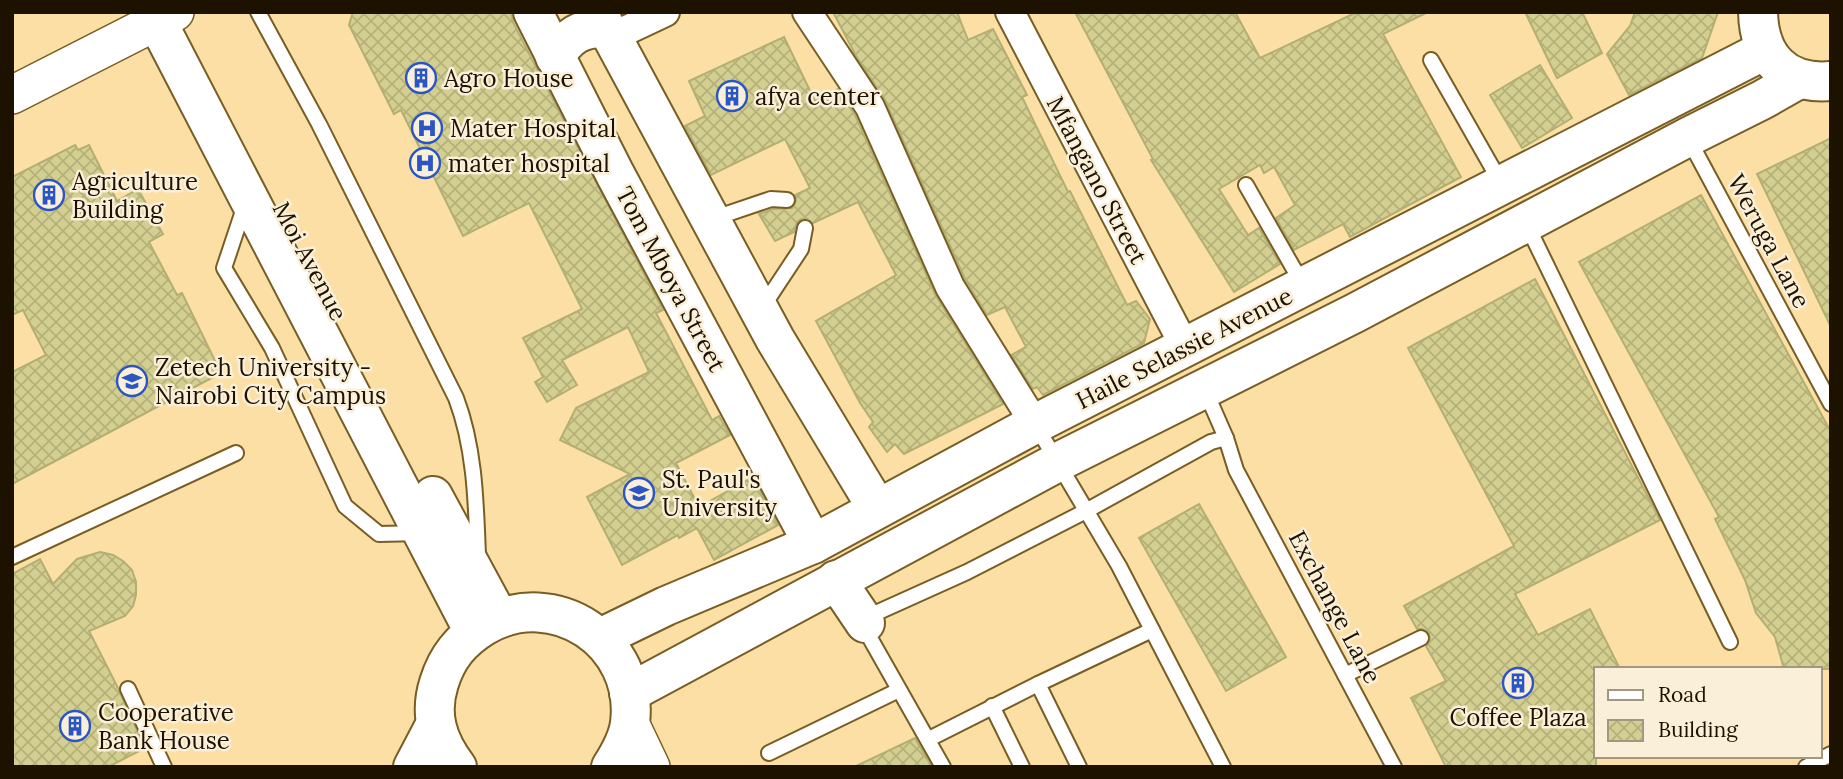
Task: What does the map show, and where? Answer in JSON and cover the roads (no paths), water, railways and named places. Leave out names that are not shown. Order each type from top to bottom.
[{"type":"main road","name":"Tom Mboya Street","points":[[533,12],[615,174],[813,544]]},
{"type":"main road","points":[[1758,12],[1759,32],[1765,50]]},
{"type":"main road","name":"Moi Avenue","points":[[166,15],[258,164],[480,583],[486,625]]},
{"type":"main road","name":"Moi Avenue","points":[[166,15],[248,197],[422,533],[486,625]]},
{"type":"main road","points":[[555,57],[563,43],[579,31],[605,26],[760,311],[877,508]]},
{"type":"main road","name":"Haile Selassie Avenue","points":[[600,638],[666,606],[813,544],[1035,424],[1765,50],[1786,72],[1815,80]]},
{"type":"main road","name":"Haile Selassie Avenue","points":[[629,708],[836,580],[1058,462],[1526,224],[1688,137],[1762,100],[1815,80]]},
{"type":"main road","points":[[582,107],[599,109],[622,104],[631,97],[637,82]]},
{"type":"main road","points":[[836,580],[865,623]]},
{"type":"main road","points":[[457,767],[448,755],[435,725],[434,697],[444,666],[463,639],[486,625],[519,612],[548,612],[575,621],[600,638],[618,663],[629,708],[622,749],[611,767]]},
{"type":"main road","points":[[412,767],[435,725]]},
{"type":"street","points":[[605,26],[665,12]]},
{"type":"street","points":[[807,12],[870,107],[950,287],[1035,424]]},
{"type":"street","name":"Mfangano Street","points":[[1010,12],[1185,347]]},
{"type":"street","points":[[12,95],[166,15]]},
{"type":"street","points":[[629,708],[651,767]]},
{"type":"lane","name":"Moi Avenue","points":[[258,12],[319,124],[456,398],[465,423],[470,453],[477,513],[480,583]]},
{"type":"lane","points":[[1431,60],[1502,184]]},
{"type":"lane","name":"Weruga Lane","points":[[1688,137],[1831,404]]},
{"type":"lane","points":[[1246,185],[1304,286]]},
{"type":"lane","name":"Moi Avenue","points":[[248,197],[224,268],[272,348],[345,506],[379,534],[422,533]]},
{"type":"lane","points":[[711,219],[771,199],[787,200]]},
{"type":"lane","points":[[1526,224],[1730,642]]},
{"type":"lane","points":[[760,311],[801,249],[804,228]]},
{"type":"lane","name":"Exchange Lane","points":[[1204,389],[1226,438],[1236,470],[1394,767]]},
{"type":"lane","points":[[1035,424],[1119,566],[1223,767]]},
{"type":"lane","points":[[943,767],[866,631],[865,623],[877,613],[967,572],[1086,511],[1211,442],[1226,438]]},
{"type":"lane","points":[[12,557],[236,453]]},
{"type":"lane","points":[[929,739],[1152,630]]},
{"type":"lane","points":[[1345,675],[1421,638]]},
{"type":"lane","points":[[1038,684],[1079,767]]},
{"type":"lane","points":[[128,689],[164,767]]},
{"type":"lane","points":[[769,753],[899,690]]},
{"type":"lane","points":[[992,706],[1022,767]]},
{"type":"lane","points":[[1806,767],[1831,754]]},
{"type":"place","name":"Agro House","points":[[421,78]]},
{"type":"place","name":"afya center","points":[[732,96]]},
{"type":"place","name":"Mater Hospital","points":[[427,128]]},
{"type":"place","name":"mater hospital","points":[[425,163]]},
{"type":"place","name":"Agriculture Building","points":[[49,195]]},
{"type":"place","name":"Zetech University - Nairobi City Campus","points":[[132,381]]},
{"type":"place","name":"St. Paul's University","points":[[639,493]]},
{"type":"place","name":"Coffee Plaza","points":[[1518,683]]},
{"type":"place","name":"Cooperative Bank House","points":[[75,726]]}]
